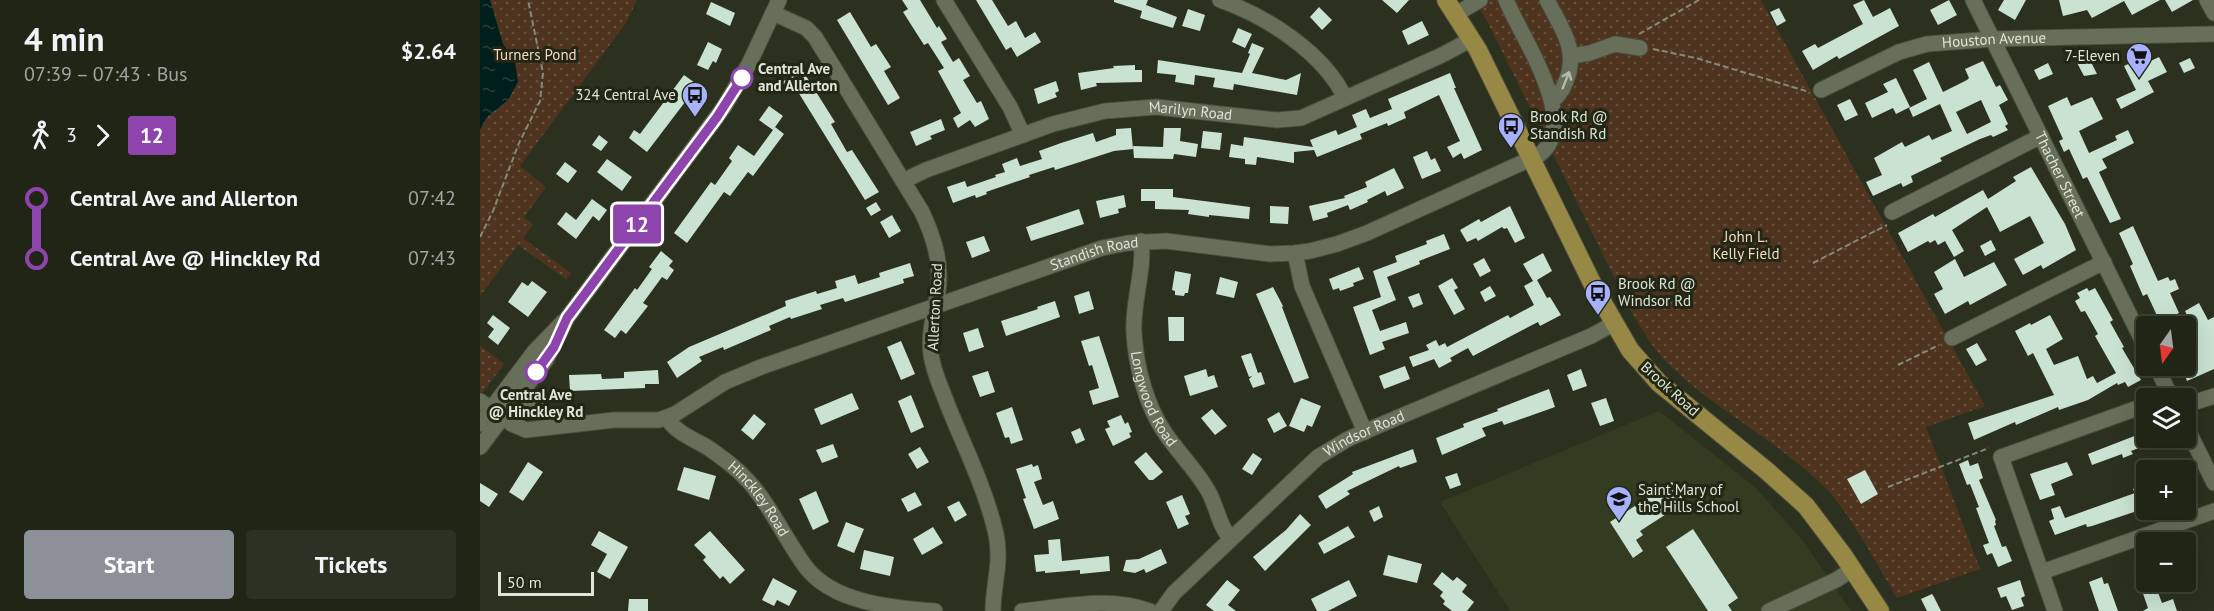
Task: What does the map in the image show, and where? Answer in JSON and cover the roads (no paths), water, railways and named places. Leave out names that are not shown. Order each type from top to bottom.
[{"type":"main road","name":"Brook Road","points":[[1451,7],[1472,39],[1613,324],[1636,358],[1659,383],[1794,495],[1819,523],[1880,611]]},
{"type":"street","points":[[944,0],[1010,107],[1023,135]]},
{"type":"street","points":[[1220,0],[1252,14],[1288,36],[1332,76],[1345,98]]},
{"type":"street","points":[[1451,7],[1480,0]]},
{"type":"street","points":[[1506,0],[1553,100],[1560,94],[1565,83],[1572,56],[1570,45],[1547,0]]},
{"type":"street","name":"Thacher Street","points":[[1973,0],[2136,328]]},
{"type":"street","points":[[2206,0],[2214,13]]},
{"type":"street","points":[[480,424],[491,409],[515,389],[544,340],[567,318],[724,107],[749,64],[776,6]]},
{"type":"street","name":"Allerton Road","points":[[776,6],[815,37],[922,212],[935,243],[939,279],[930,332],[933,366],[984,496],[997,539],[999,567],[993,611]]},
{"type":"street","name":"Houston Avenue","points":[[1821,90],[1899,52],[1917,46],[1993,39],[2214,34]]},
{"type":"street","name":"Marilyn Road","points":[[903,181],[926,170],[1078,117],[1138,107],[1294,120],[1308,116],[1472,39]]},
{"type":"street","points":[[1572,56],[1615,44],[1635,47]]},
{"type":"street","name":"Standish Road","points":[[667,418],[710,391],[743,374],[1096,249],[1142,241],[1166,241],[1256,252],[1295,253],[1353,239],[1531,159],[1544,151],[1551,143],[1554,132],[1553,100]]},
{"type":"street","points":[[1892,212],[2041,136]]},
{"type":"street","name":"Longwood Road","points":[[1142,241],[1133,325],[1137,359],[1147,396],[1160,425],[1209,492],[1223,529],[1230,538]]},
{"type":"street","points":[[1295,253],[1302,286],[1365,432]]},
{"type":"street","points":[[1952,338],[2104,262]]},
{"type":"street","name":"Windsor Road","points":[[1161,611],[1174,593],[1230,538],[1309,464],[1338,445],[1592,336],[1613,324]]},
{"type":"street","points":[[515,389],[550,417],[568,424]]},
{"type":"street","points":[[2196,402],[2214,396]]},
{"type":"street","points":[[491,409],[517,428],[526,430],[568,424],[667,418]]},
{"type":"street","points":[[480,447],[491,409]]},
{"type":"street","points":[[2055,611],[2001,457],[2136,409]]},
{"type":"street","name":"Hinckley Road","points":[[667,418],[672,426],[722,458],[749,482],[766,502],[805,566],[817,578],[844,594],[891,608],[935,611]]},
{"type":"street","points":[[2196,446],[2214,483]]},
{"type":"street","points":[[2042,572],[2214,511]]},
{"type":"street","points":[[1769,611],[1836,580],[1853,569]]},
{"type":"street","points":[[1022,611],[1104,603],[1150,611]]},
{"type":"water","points":[[480,0],[490,0],[503,44],[515,62],[518,82],[508,100],[486,118],[480,130]]},
{"type":"place","name":"Central Ave and Allerton","points":[[742,78]]},
{"type":"place","name":"7-Eleven","points":[[2139,79]]},
{"type":"place","name":"324 Central Ave","points":[[695,118]]},
{"type":"place","name":"Brook Rd @ Standish Rd","points":[[1511,149]]},
{"type":"place","name":"Brook Rd @ Windsor Rd","points":[[1598,316]]},
{"type":"place","name":"Central Ave @ Hinckley Rd","points":[[536,372]]},
{"type":"place","name":"Saint Mary of the Hills School","points":[[1619,522]]},
{"type":"park label","name":"Turners Pond","points":[[535,55]]},
{"type":"park label","name":"John L. Kelly Field","points":[[1746,246]]}]
